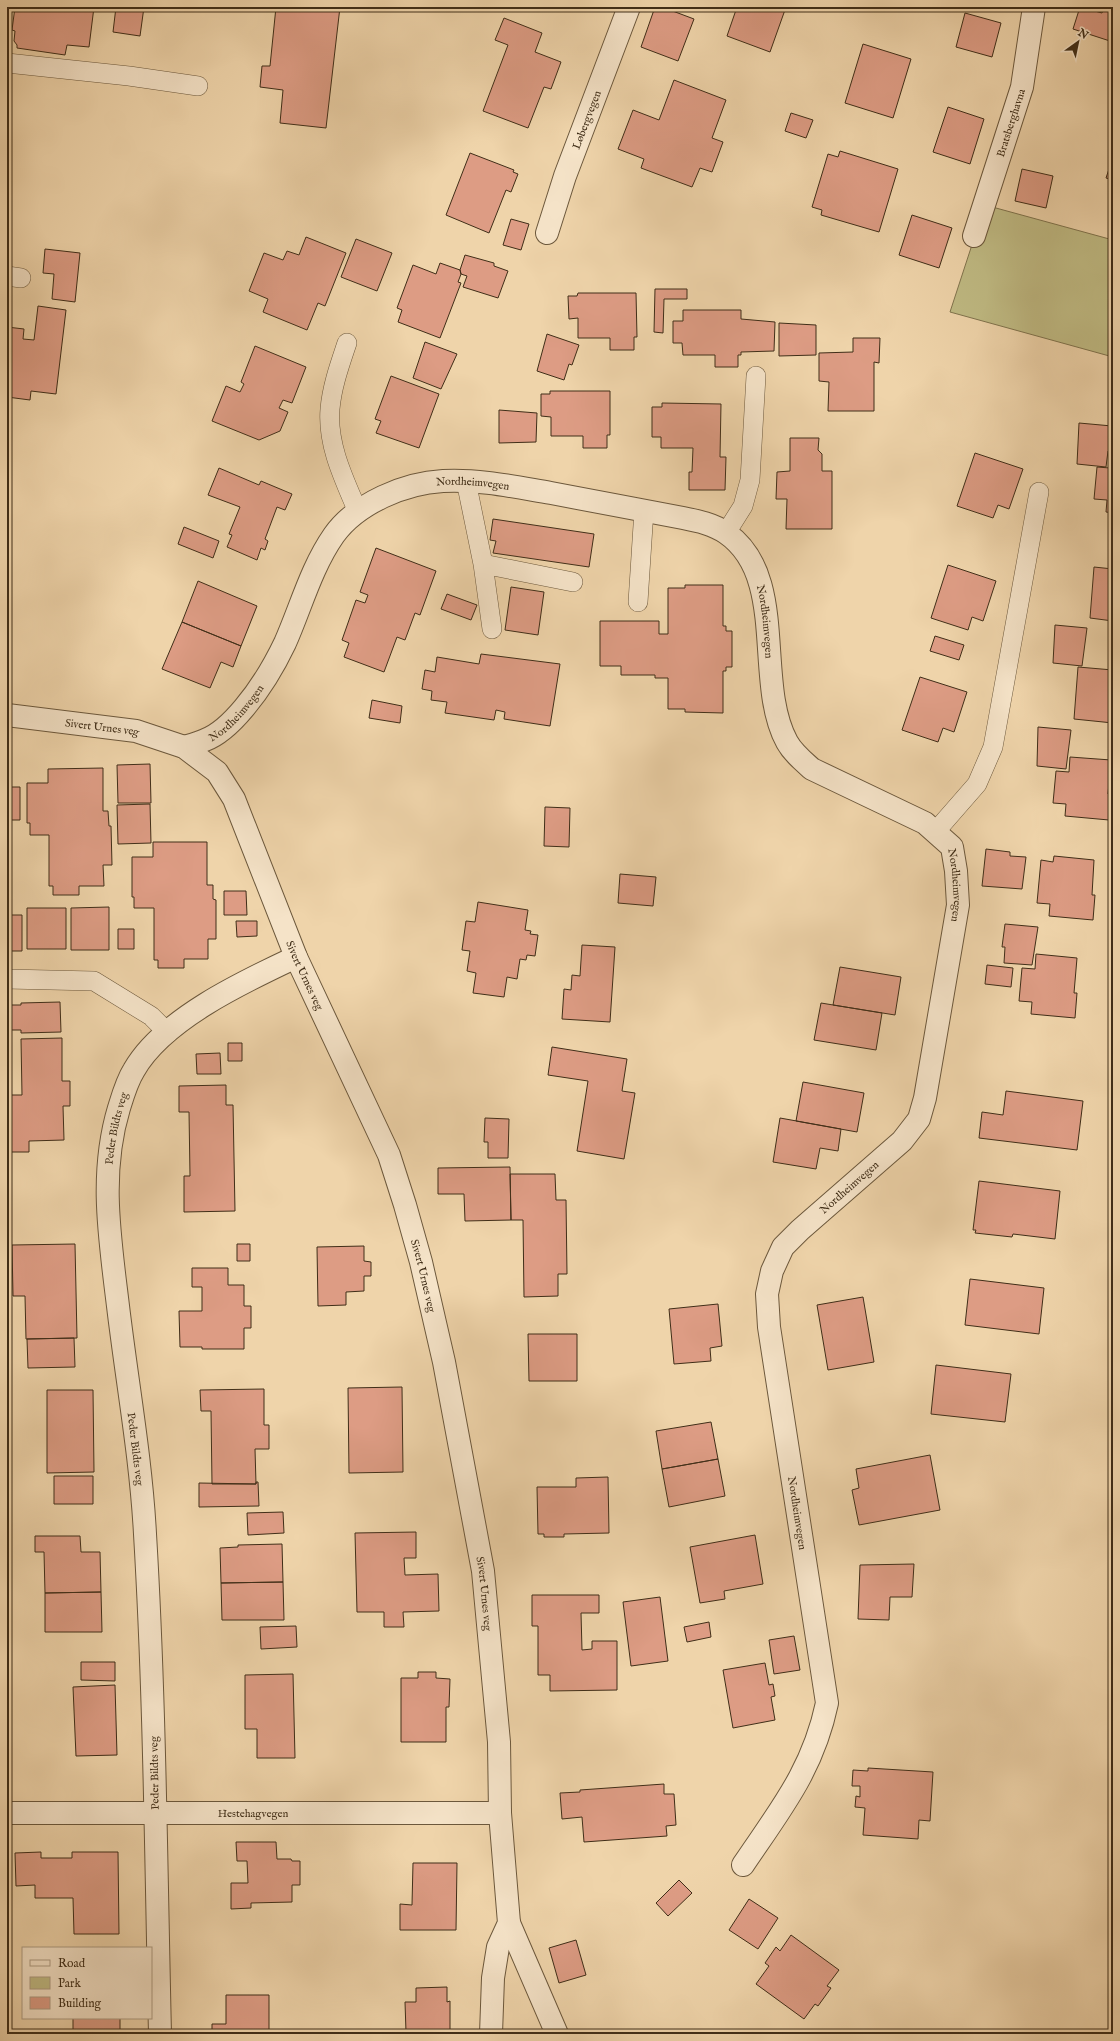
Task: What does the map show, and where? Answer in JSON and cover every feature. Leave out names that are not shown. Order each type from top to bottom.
[{"type":"street","name":"Løbergvegen","points":[[547,233],[565,176],[629,7]]},
{"type":"street","name":"Bratsberghavna","points":[[974,236],[1022,86],[1034,7]]},
{"type":"street","name":"Nordheimvegen","points":[[184,747],[206,740],[224,728],[237,717],[255,695],[271,671],[285,643],[314,568],[324,550],[335,533],[358,512],[382,497],[406,487],[442,481],[466,481],[500,484],[644,510],[710,524],[726,533],[740,544],[754,566],[762,589],[776,710],[787,743],[799,758],[812,770],[925,823],[936,831],[952,847],[956,870],[958,905],[925,1098],[919,1119],[902,1141],[800,1230],[783,1247],[772,1271],[767,1294],[769,1327],[827,1703],[821,1731],[797,1785],[743,1865]]},
{"type":"street","name":"Sivert Urnes veg","points":[[7,715],[136,731],[184,747],[217,772],[234,799],[296,957],[389,1155],[405,1204],[421,1262],[449,1385],[483,1571],[499,1742],[500,1813],[509,1922],[498,1947],[493,1978],[492,2034]]},
{"type":"street","name":"Peder Bildts veg","points":[[160,2034],[152,1662],[144,1512],[108,1222],[107,1185],[109,1154],[113,1128],[124,1093],[134,1069],[151,1048],[202,1007],[296,957]]},
{"type":"street","name":"Hestehagvegen","points":[[7,1814],[500,1813]]},
{"type":"street","points":[[509,1922],[557,2034]]},
{"type":"lane","points":[[7,63],[129,76],[198,86]]},
{"type":"lane","points":[[347,343],[336,379],[330,409],[331,438],[339,466],[358,512]]},
{"type":"lane","points":[[726,533],[743,506],[750,480],[756,376]]},
{"type":"lane","points":[[466,481],[483,564],[492,629]]},
{"type":"lane","points":[[936,831],[977,784],[993,747],[1039,492]]},
{"type":"lane","points":[[638,602],[644,510]]},
{"type":"lane","points":[[483,564],[573,582]]},
{"type":"lane","points":[[7,979],[94,981],[150,1016],[168,1033]]},
{"type":"green space","points":[[985,205],[1113,240],[1113,357],[950,312]]},
{"type":"building","points":[[15,7],[94,7],[89,47],[67,45],[65,55],[17,48],[14,41],[15,31],[12,30]]},
{"type":"building","points":[[116,7],[144,7],[140,36],[113,32]]},
{"type":"building","points":[[276,7],[340,7],[326,128],[280,123],[283,90],[260,87],[262,66],[270,66]]},
{"type":"building","points":[[655,7],[662,7],[694,19],[678,61],[641,47]]},
{"type":"building","points":[[737,7],[786,7],[770,52],[727,36]]},
{"type":"building","points":[[931,7],[946,7],[945,11]]},
{"type":"building","points":[[1080,7],[1102,13],[1104,7],[1113,7],[1113,42],[1073,29]]},
{"type":"building","points":[[965,13],[1001,23],[992,57],[956,47]]},
{"type":"building","points":[[504,18],[542,33],[535,52],[561,62],[551,89],[544,87],[528,128],[483,111],[508,45],[495,40]]},
{"type":"building","points":[[863,44],[911,59],[893,118],[845,103]]},
{"type":"building","points":[[674,80],[726,100],[712,138],[723,142],[712,172],[700,168],[692,187],[641,168],[644,159],[618,149],[633,110],[659,120]]},
{"type":"building","points":[[948,107],[984,119],[970,164],[933,152]]},
{"type":"building","points":[[791,113],[813,120],[806,138],[785,131]]},
{"type":"building","points":[[840,151],[898,169],[879,232],[821,215],[822,210],[812,207],[828,154],[838,157]]},
{"type":"building","points":[[470,153],[514,170],[513,172],[518,174],[511,192],[506,190],[489,233],[446,215]]},
{"type":"building","points":[[1113,157],[1113,180],[1106,178]]},
{"type":"building","points":[[1022,169],[1053,176],[1046,208],[1015,201]]},
{"type":"building","points":[[912,215],[952,228],[939,268],[899,255]]},
{"type":"building","points":[[511,219],[529,224],[521,250],[503,245]]},
{"type":"building","points":[[306,237],[346,253],[325,306],[318,303],[307,330],[263,312],[268,299],[249,291],[264,253],[283,260],[287,251],[299,255]]},
{"type":"building","points":[[356,239],[392,253],[377,291],[341,277]]},
{"type":"building","points":[[45,249],[80,253],[75,302],[52,299],[54,274],[43,273]]},
{"type":"building","points":[[465,255],[494,263],[494,266],[508,271],[498,298],[463,287],[467,276],[461,274],[460,270]]},
{"type":"building","points":[[440,263],[460,270],[461,274],[458,282],[461,283],[440,338],[398,322],[402,310],[397,308],[413,265],[436,274]]},
{"type":"building","points":[[655,289],[687,289],[687,299],[664,299],[663,333],[654,332]]},
{"type":"building","points":[[578,293],[636,293],[637,337],[634,337],[634,350],[610,350],[610,338],[578,338],[578,318],[569,319],[568,296],[577,296]]},
{"type":"building","points":[[38,306],[66,310],[56,394],[31,391],[30,400],[7,397],[7,327],[24,329],[23,339],[34,340]]},
{"type":"building","points":[[683,310],[741,310],[741,319],[775,322],[774,351],[741,352],[741,355],[738,355],[738,367],[715,367],[715,355],[683,355],[682,343],[673,343],[673,321],[683,321]]},
{"type":"building","points":[[779,323],[816,325],[816,355],[779,356]]},
{"type":"building","points":[[547,334],[579,345],[572,365],[569,364],[564,380],[537,371]]},
{"type":"building","points":[[853,338],[880,338],[879,363],[874,362],[874,411],[828,411],[829,382],[819,381],[819,353],[853,352]]},
{"type":"building","points":[[425,342],[457,354],[441,389],[413,378]]},
{"type":"building","points":[[255,346],[306,367],[292,403],[283,400],[279,408],[288,412],[280,431],[259,440],[212,421],[226,386],[240,392],[244,384],[241,382]]},
{"type":"building","points":[[391,376],[439,394],[419,448],[376,433],[381,421],[375,419]]},
{"type":"building","points":[[550,391],[610,391],[610,435],[607,435],[607,448],[583,448],[583,436],[551,436],[551,417],[541,416],[541,394],[550,394]]},
{"type":"building","points":[[662,403],[721,404],[720,457],[726,457],[725,490],[689,490],[689,472],[692,472],[693,448],[661,448],[661,437],[652,437],[652,407],[662,407]]},
{"type":"building","points":[[499,410],[537,413],[536,442],[499,443]]},
{"type":"building","points":[[1079,423],[1112,426],[1113,447],[1110,447],[1110,451],[1108,451],[1106,467],[1077,464]]},
{"type":"building","points":[[790,438],[819,438],[818,450],[822,454],[822,471],[832,471],[832,529],[786,529],[787,499],[776,499],[777,472],[790,471]]},
{"type":"building","points":[[975,453],[1023,469],[1009,509],[998,505],[993,518],[957,506]]},
{"type":"building","points":[[1111,453],[1113,453],[1113,513],[1106,512],[1107,500],[1094,499],[1097,467],[1110,468]]},
{"type":"building","points":[[219,468],[259,485],[261,481],[292,494],[285,510],[277,507],[265,539],[268,541],[265,550],[261,548],[257,560],[227,547],[232,535],[229,534],[240,507],[208,495]]},
{"type":"building","points":[[493,519],[594,534],[589,567],[493,553],[496,541],[490,540]]},
{"type":"building","points":[[184,527],[219,541],[213,558],[178,544]]},
{"type":"building","points":[[376,548],[436,571],[420,615],[415,613],[405,640],[397,637],[384,672],[344,657],[349,643],[342,640],[356,600],[365,603],[368,595],[360,592]]},
{"type":"building","points":[[948,565],[996,581],[983,621],[972,617],[968,630],[931,618]]},
{"type":"building","points":[[1094,567],[1113,569],[1113,621],[1090,618]]},
{"type":"building","points":[[198,581],[257,606],[241,646],[182,622]]},
{"type":"building","points":[[685,585],[723,585],[723,626],[726,626],[726,631],[732,631],[732,667],[726,667],[726,671],[723,671],[723,713],[685,712],[685,709],[668,709],[668,678],[655,678],[655,675],[621,675],[621,666],[600,666],[600,621],[659,621],[659,634],[668,634],[668,588],[685,588]]},
{"type":"building","points":[[511,587],[544,592],[538,635],[505,630]]},
{"type":"building","points":[[447,594],[477,605],[471,620],[441,609]]},
{"type":"building","points":[[182,622],[241,646],[233,667],[221,662],[210,688],[162,669]]},
{"type":"building","points":[[1055,625],[1087,628],[1082,666],[1053,663]]},
{"type":"building","points":[[935,636],[964,645],[959,660],[930,651]]},
{"type":"building","points":[[481,654],[560,664],[550,726],[504,719],[505,712],[496,710],[494,720],[445,713],[447,702],[431,700],[432,691],[422,689],[425,670],[435,672],[437,657],[479,664]]},
{"type":"building","points":[[1078,667],[1113,670],[1113,723],[1074,719]]},
{"type":"building","points":[[920,677],[967,692],[954,732],[943,728],[938,742],[902,730]]},
{"type":"building","points":[[372,700],[402,706],[400,723],[369,718]]},
{"type":"building","points":[[1038,727],[1071,730],[1066,769],[1037,766]]},
{"type":"building","points":[[1070,757],[1111,760],[1108,794],[1111,795],[1109,820],[1065,816],[1066,804],[1053,803],[1056,771],[1069,772]]},
{"type":"building","points":[[150,764],[151,803],[118,803],[117,765]]},
{"type":"building","points":[[103,768],[103,811],[108,811],[109,826],[111,826],[112,865],[103,865],[104,886],[79,886],[79,895],[53,895],[53,886],[49,886],[49,835],[30,835],[30,823],[27,823],[27,783],[48,783],[48,769]]},
{"type":"building","points":[[7,787],[20,787],[20,820],[7,820]]},
{"type":"building","points":[[150,804],[151,843],[118,844],[117,805]]},
{"type":"building","points":[[545,807],[570,808],[569,847],[544,846]]},
{"type":"building","points":[[153,842],[207,842],[207,885],[213,885],[213,899],[216,900],[216,939],[208,939],[208,959],[184,959],[184,968],[158,968],[158,960],[154,960],[154,908],[134,908],[134,897],[132,897],[132,857],[153,857]]},
{"type":"building","points":[[986,849],[1010,852],[1010,856],[1026,857],[1022,889],[982,886]]},
{"type":"building","points":[[1054,856],[1094,860],[1092,895],[1095,895],[1093,920],[1049,916],[1050,904],[1037,903],[1041,860],[1053,862]]},
{"type":"building","points":[[620,874],[656,877],[653,906],[618,903]]},
{"type":"building","points":[[224,891],[246,891],[247,915],[224,915]]},
{"type":"building","points":[[478,902],[528,910],[525,930],[531,931],[530,934],[538,935],[535,956],[527,955],[526,960],[520,959],[517,979],[507,977],[504,997],[473,993],[476,973],[467,971],[470,951],[462,950],[466,921],[475,922]]},
{"type":"building","points":[[109,907],[109,950],[71,950],[71,908]]},
{"type":"building","points":[[27,908],[66,908],[66,949],[27,949]]},
{"type":"building","points":[[7,915],[22,915],[22,951],[7,951]]},
{"type":"building","points":[[236,921],[257,921],[257,936],[237,937]]},
{"type":"building","points":[[1005,924],[1038,927],[1032,965],[1004,963],[1005,947],[1002,947]]},
{"type":"building","points":[[118,929],[134,929],[134,949],[118,949]]},
{"type":"building","points":[[582,945],[615,947],[610,1022],[562,1019],[564,989],[571,990],[572,975],[580,976]]},
{"type":"building","points":[[1036,954],[1077,958],[1074,993],[1077,993],[1075,1018],[1031,1014],[1032,1002],[1019,1001],[1022,968],[1035,969]]},
{"type":"building","points":[[987,965],[1013,968],[1011,987],[985,984]]},
{"type":"building","points":[[840,967],[901,977],[895,1015],[833,1005]]},
{"type":"building","points":[[60,1002],[61,1032],[21,1033],[21,1030],[11,1030],[11,1005],[21,1005],[21,1003]]},
{"type":"building","points":[[821,1003],[882,1013],[876,1050],[814,1040]]},
{"type":"building","points":[[62,1038],[62,1081],[70,1081],[70,1106],[63,1106],[64,1140],[29,1141],[29,1152],[7,1152],[7,1118],[11,1118],[11,1095],[22,1095],[21,1039]]},
{"type":"building","points":[[228,1043],[242,1043],[242,1061],[228,1061]]},
{"type":"building","points":[[552,1047],[627,1059],[622,1091],[635,1093],[624,1159],[577,1151],[588,1081],[548,1075]]},
{"type":"building","points":[[220,1053],[221,1074],[197,1074],[196,1054]]},
{"type":"building","points":[[803,1082],[864,1093],[857,1132],[796,1121]]},
{"type":"building","points":[[226,1085],[226,1105],[233,1105],[235,1211],[184,1212],[184,1176],[190,1176],[189,1112],[179,1112],[179,1086]]},
{"type":"building","points":[[1006,1091],[1083,1101],[1077,1150],[979,1138],[982,1112],[1003,1115]]},
{"type":"building","points":[[485,1118],[509,1119],[508,1158],[488,1158],[488,1142],[484,1142]]},
{"type":"building","points":[[780,1118],[841,1129],[838,1151],[820,1148],[816,1169],[773,1162]]},
{"type":"building","points":[[510,1167],[511,1220],[465,1221],[464,1194],[438,1194],[438,1168]]},
{"type":"building","points":[[510,1174],[555,1174],[556,1200],[566,1200],[567,1274],[558,1274],[558,1296],[524,1297],[523,1220],[511,1220]]},
{"type":"building","points":[[979,1181],[1060,1191],[1055,1239],[1013,1234],[1012,1237],[975,1233],[976,1230],[973,1230]]},
{"type":"building","points":[[75,1244],[77,1338],[26,1339],[25,1296],[13,1296],[12,1245]]},
{"type":"building","points":[[237,1244],[250,1244],[250,1261],[237,1261]]},
{"type":"building","points":[[364,1246],[364,1261],[371,1262],[371,1276],[364,1276],[364,1291],[346,1292],[346,1305],[318,1306],[317,1247]]},
{"type":"building","points":[[192,1268],[228,1268],[228,1285],[244,1285],[244,1306],[251,1306],[251,1328],[244,1328],[244,1349],[202,1349],[202,1347],[180,1347],[179,1311],[202,1311],[202,1287],[192,1287]]},
{"type":"building","points":[[970,1279],[1044,1288],[1039,1334],[965,1325]]},
{"type":"building","points":[[863,1297],[874,1362],[828,1370],[817,1305]]},
{"type":"building","points":[[718,1304],[722,1346],[710,1348],[711,1361],[674,1364],[669,1309]]},
{"type":"building","points":[[528,1334],[577,1334],[577,1381],[529,1381]]},
{"type":"building","points":[[74,1338],[75,1367],[28,1368],[27,1339]]},
{"type":"building","points":[[936,1365],[1011,1374],[1005,1422],[931,1414]]},
{"type":"building","points":[[402,1387],[403,1472],[349,1473],[348,1388]]},
{"type":"building","points":[[264,1389],[264,1425],[269,1425],[269,1449],[255,1449],[256,1484],[212,1484],[211,1411],[201,1411],[200,1390]]},
{"type":"building","points":[[47,1390],[93,1390],[94,1472],[47,1473]]},
{"type":"building","points":[[711,1422],[718,1459],[662,1469],[656,1431]]},
{"type":"building","points":[[930,1455],[940,1510],[859,1525],[852,1490],[859,1488],[856,1469]]},
{"type":"building","points":[[718,1459],[725,1496],[669,1507],[662,1469]]},
{"type":"building","points":[[54,1476],[93,1476],[93,1504],[54,1504]]},
{"type":"building","points":[[608,1477],[609,1533],[564,1534],[564,1537],[544,1537],[544,1534],[538,1534],[537,1487],[576,1487],[576,1478]]},
{"type":"building","points":[[256,1482],[258,1482],[259,1506],[199,1507],[199,1483],[256,1484]]},
{"type":"building","points":[[283,1512],[284,1533],[248,1535],[247,1513]]},
{"type":"building","points":[[416,1532],[416,1558],[404,1558],[405,1575],[438,1574],[439,1611],[403,1612],[404,1627],[384,1627],[384,1612],[357,1612],[355,1533]]},
{"type":"building","points":[[755,1535],[763,1584],[724,1591],[725,1599],[700,1603],[690,1547]]},
{"type":"building","points":[[35,1536],[80,1536],[81,1552],[100,1552],[101,1592],[45,1593],[44,1552],[35,1552]]},
{"type":"building","points":[[282,1544],[283,1582],[221,1583],[220,1548],[238,1547],[238,1545]]},
{"type":"building","points":[[914,1564],[912,1597],[890,1597],[889,1620],[858,1619],[860,1565]]},
{"type":"building","points":[[283,1582],[284,1620],[222,1620],[221,1583]]},
{"type":"building","points":[[101,1592],[102,1632],[45,1632],[45,1593]]},
{"type":"building","points":[[532,1595],[599,1595],[599,1613],[581,1613],[582,1650],[592,1649],[592,1641],[617,1641],[617,1690],[550,1691],[550,1675],[538,1675],[538,1626],[532,1626]]},
{"type":"building","points":[[660,1597],[668,1661],[631,1666],[623,1602]]},
{"type":"building","points":[[709,1622],[711,1637],[687,1642],[684,1627]]},
{"type":"building","points":[[296,1626],[297,1647],[261,1649],[260,1627]]},
{"type":"building","points":[[794,1636],[800,1670],[774,1674],[769,1640]]},
{"type":"building","points":[[81,1662],[115,1662],[115,1681],[81,1680]]},
{"type":"building","points":[[765,1663],[769,1685],[773,1684],[775,1696],[771,1697],[775,1720],[733,1728],[723,1670]]},
{"type":"building","points":[[418,1672],[436,1672],[436,1678],[450,1679],[449,1707],[446,1707],[446,1742],[401,1742],[401,1678],[418,1678]]},
{"type":"building","points":[[293,1674],[295,1758],[257,1758],[257,1729],[245,1729],[245,1675]]},
{"type":"building","points":[[115,1685],[117,1755],[76,1756],[73,1687]]},
{"type":"building","points":[[868,1768],[933,1772],[930,1821],[919,1820],[918,1839],[863,1835],[865,1808],[855,1807],[856,1796],[860,1797],[860,1786],[852,1786],[853,1770],[868,1771]]},
{"type":"building","points":[[664,1784],[664,1794],[674,1794],[676,1825],[666,1826],[667,1836],[584,1842],[582,1817],[562,1819],[560,1793],[580,1792],[580,1790]]},
{"type":"building","points":[[236,1842],[276,1842],[277,1859],[291,1859],[292,1861],[300,1861],[300,1885],[292,1885],[292,1902],[251,1903],[251,1908],[231,1909],[231,1883],[248,1883],[247,1861],[237,1861]]},
{"type":"building","points":[[41,1852],[41,1858],[72,1858],[72,1852],[118,1852],[119,1934],[74,1934],[73,1898],[35,1898],[35,1885],[16,1886],[15,1853]]},
{"type":"building","points":[[413,1863],[457,1863],[456,1930],[400,1930],[400,1904],[412,1905]]},
{"type":"building","points":[[679,1880],[692,1893],[668,1916],[656,1903]]},
{"type":"building","points":[[749,1899],[778,1918],[758,1949],[729,1930]]},
{"type":"building","points":[[791,1935],[839,1970],[827,1986],[831,1988],[818,2006],[815,2004],[804,2019],[756,1984],[769,1966],[765,1963],[776,1947],[780,1951]]},
{"type":"building","points":[[576,1940],[586,1975],[559,1983],[549,1948]]},
{"type":"building","points":[[447,1987],[447,2002],[450,2001],[450,2034],[393,2034],[393,2032],[406,2032],[405,2002],[416,2002],[416,1988]]},
{"type":"building","points":[[226,1995],[269,1995],[269,2034],[212,2034],[212,2024],[226,2024]]},
{"type":"building","points":[[73,2019],[120,2019],[120,2034],[73,2034]]},
{"type":"building","points":[[271,2032],[291,2033],[291,2034],[271,2034]]}]
